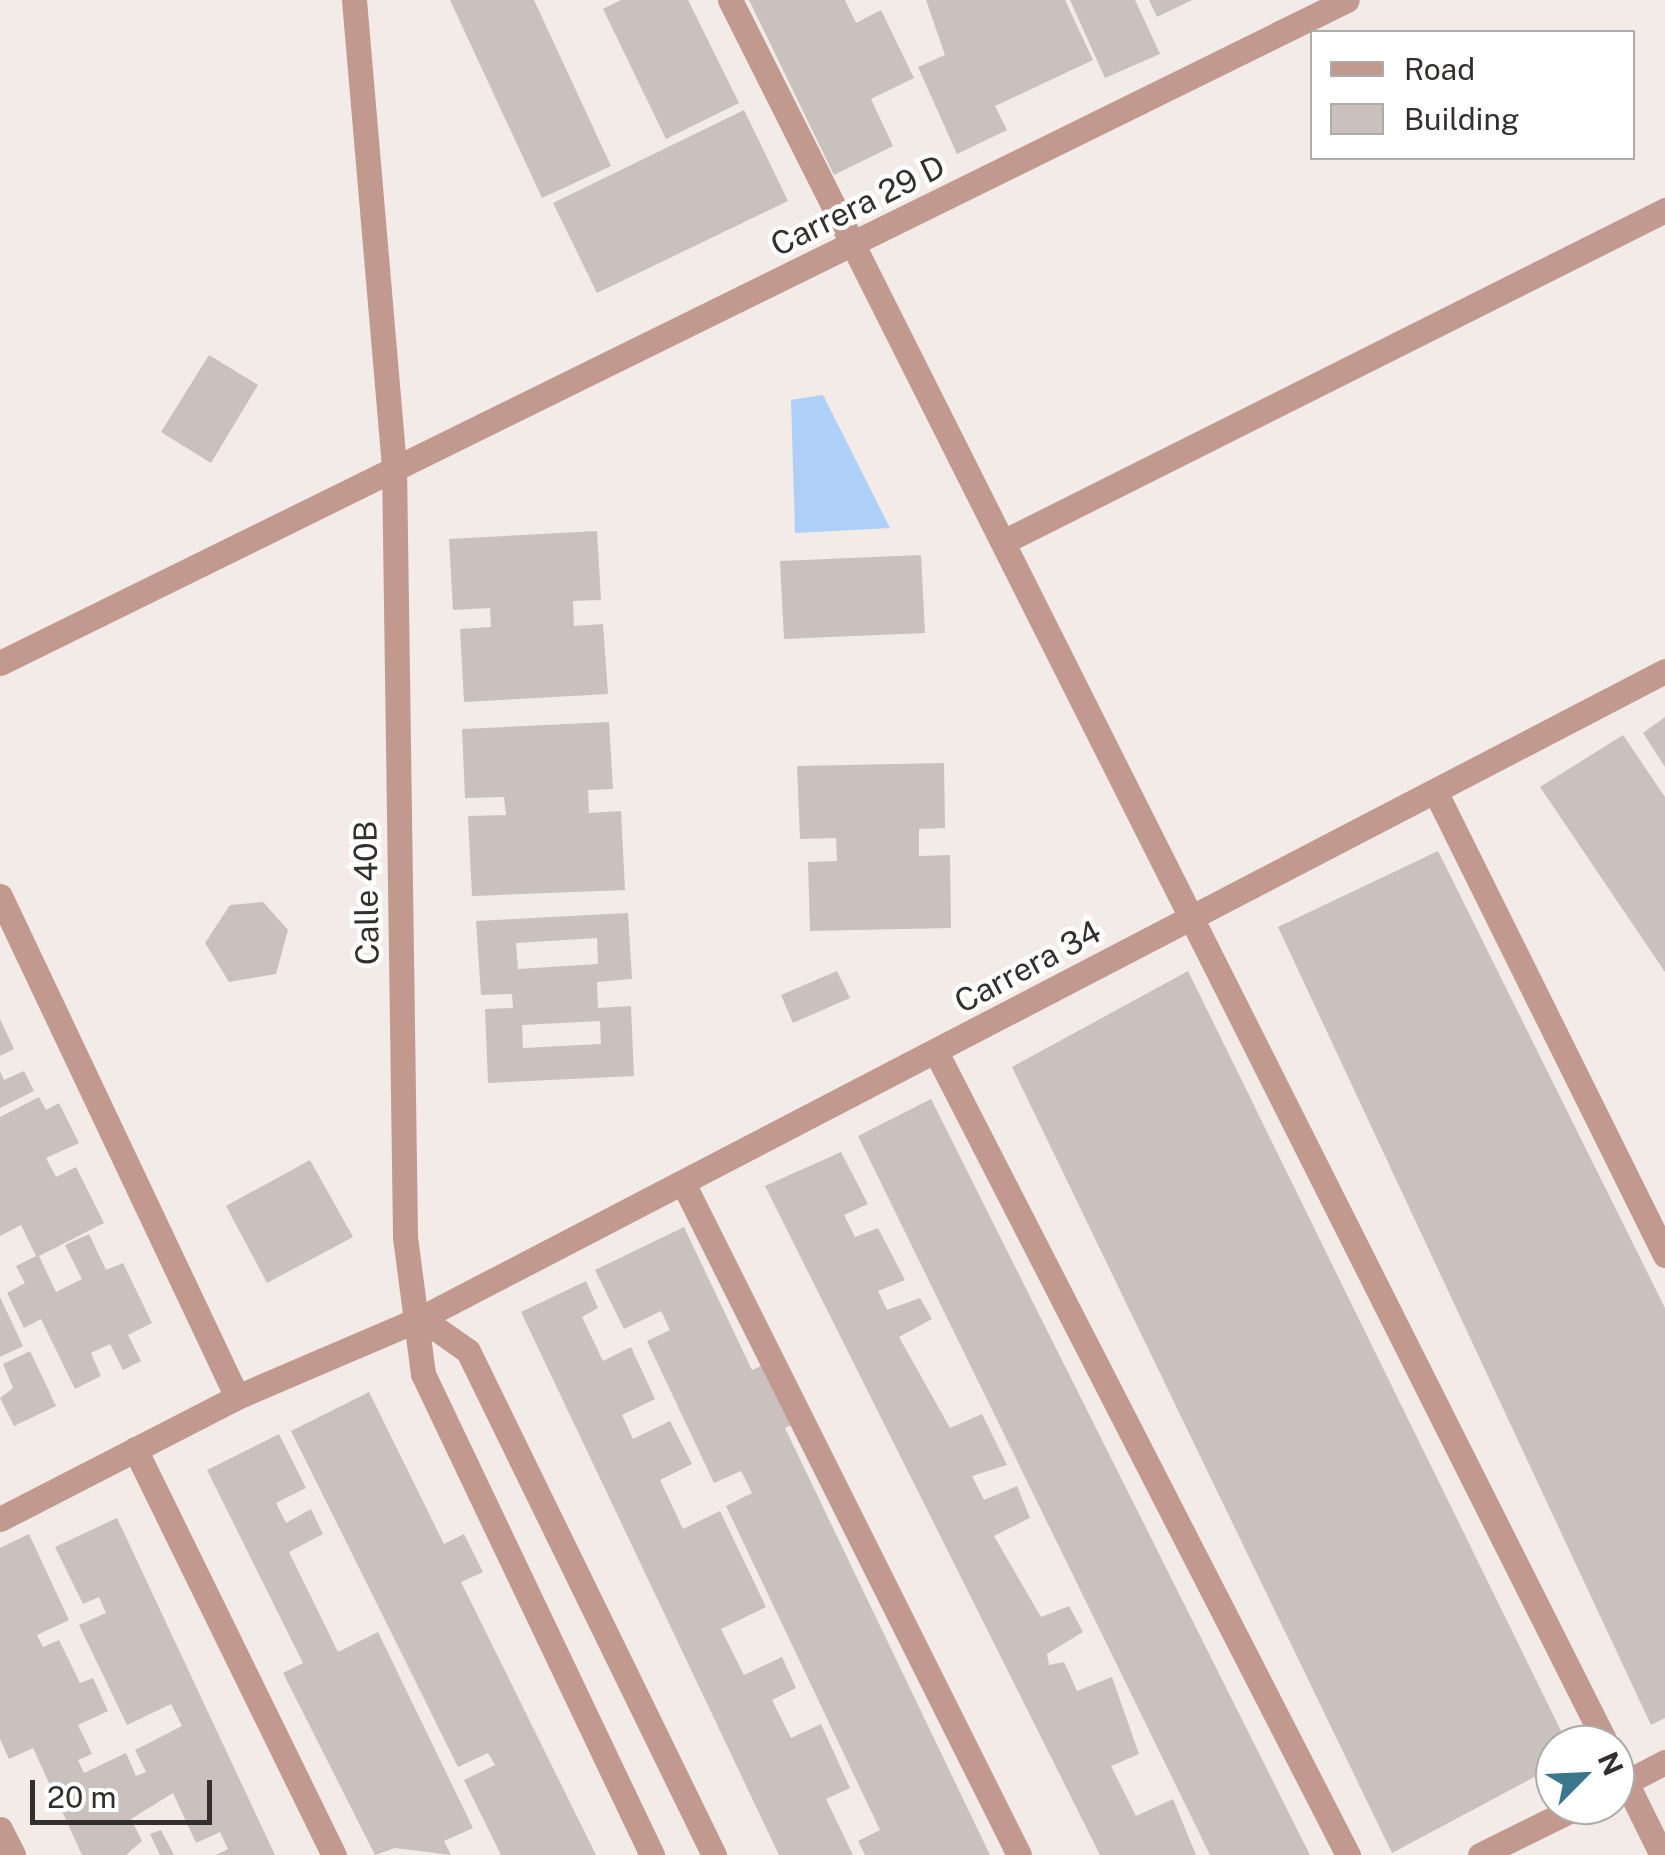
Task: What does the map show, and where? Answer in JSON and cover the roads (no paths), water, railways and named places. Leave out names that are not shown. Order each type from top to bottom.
[{"type":"street","name":"Calle 40B","points":[[354,0],[394,464],[404,1237],[421,1318],[422,1374],[652,1855]]},
{"type":"street","points":[[730,0],[849,248],[1195,916],[1598,1725]]},
{"type":"street","name":"Carrera 29 D","points":[[0,663],[394,464],[849,248],[1347,0]]},
{"type":"street","points":[[1003,542],[1665,210]]},
{"type":"street","name":"Carrera 34","points":[[421,1318],[1665,671]]},
{"type":"street","points":[[1435,791],[1665,1254]]},
{"type":"street","points":[[0,896],[237,1397]]},
{"type":"street","points":[[936,1052],[1348,1855]]},
{"type":"street","points":[[683,1183],[1018,1855]]},
{"type":"street","points":[[0,1518],[237,1397],[421,1318],[468,1351],[714,1855]]},
{"type":"street","points":[[135,1449],[334,1855]]},
{"type":"street","points":[[1635,1772],[1665,1762]]},
{"type":"street","points":[[1635,1806],[1662,1855]]},
{"type":"street","points":[[1480,1855],[1541,1825]]},
{"type":"street","points":[[0,1829],[13,1855]]},
{"type":"water","points":[[823,395],[890,528],[795,533],[791,400]]}]
